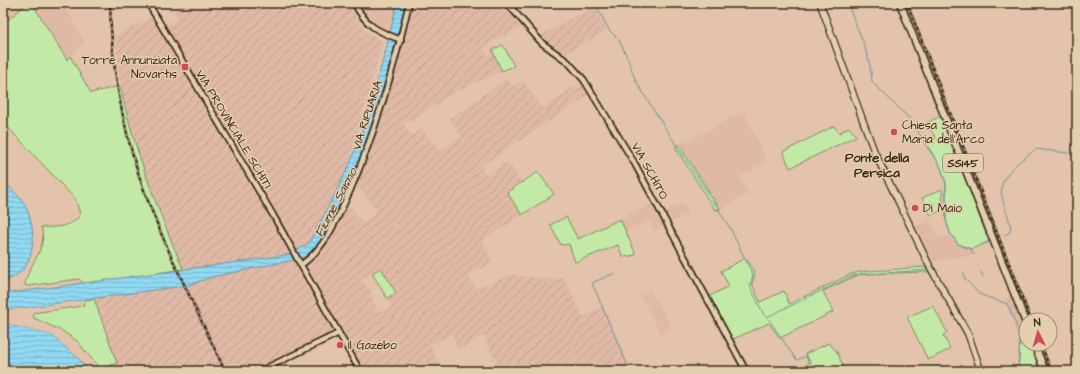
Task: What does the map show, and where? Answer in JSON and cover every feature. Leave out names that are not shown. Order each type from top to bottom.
[{"type":"highway","name":"SS145","points":[[900,3],[1022,312]]},
{"type":"highway","points":[[1037,352],[1045,371]]},
{"type":"main road","points":[[820,3],[874,151],[929,265],[968,334],[981,371]]},
{"type":"street","name":"VIA PROVINCIALE SCHITI","points":[[148,3],[273,215],[360,371]]},
{"type":"street","points":[[354,3],[370,26],[377,31],[402,40]]},
{"type":"street","name":"VIA RIPUARIA","points":[[301,265],[316,254],[328,236],[361,166],[376,127],[402,40],[409,3]]},
{"type":"street","name":"VIA SCHITO","points":[[507,3],[542,43],[568,62],[584,80],[635,164],[746,371]]},
{"type":"street","points":[[260,371],[339,333]]},
{"type":"shaded area","points":[[3,3],[28,3],[3,24]]},
{"type":"shaded area","points":[[32,3],[63,3],[85,42],[67,60]]},
{"type":"shaded area","points":[[173,3],[348,3],[366,32],[383,41],[346,171],[309,242],[295,251],[261,259],[184,272],[150,190],[136,149],[120,82],[115,36],[154,17],[168,24],[178,19]]},
{"type":"shaded area","points":[[357,3],[397,3],[390,32],[379,28],[370,22]]},
{"type":"shaded area","points":[[411,3],[511,3],[527,24],[483,47],[487,56],[493,53],[502,71],[458,91],[404,124],[411,136],[422,129],[439,151],[462,137],[450,119],[506,79],[512,87],[523,80],[541,108],[547,106],[581,82],[590,94],[481,166],[487,175],[507,162],[522,182],[507,192],[522,215],[482,240],[492,263],[468,275],[471,282],[477,288],[511,275],[548,279],[564,278],[583,317],[603,306],[631,371],[502,371],[483,336],[458,350],[452,335],[430,344],[442,371],[364,371],[341,329],[255,371],[101,371],[100,369],[117,362],[94,299],[189,285],[212,277],[295,260],[301,269],[307,267],[335,229],[347,203],[363,223],[378,211],[356,184],[371,147],[404,42]],"holes":[[[381,268],[396,293],[387,298],[391,306],[377,312],[371,291],[360,280]]]},
{"type":"shaded area","points":[[594,6],[607,30],[561,56],[539,36]]},
{"type":"shaded area","points":[[744,111],[767,162],[740,177],[748,194],[720,209],[679,145]]},
{"type":"shaded area","points":[[683,202],[689,213],[655,231],[649,220],[625,231],[620,219],[653,203],[660,215]]},
{"type":"shaded area","points":[[929,219],[939,238],[953,236],[958,244],[971,249],[974,255],[931,261],[913,227]]},
{"type":"shaded area","points":[[650,290],[672,328],[661,334],[640,295]]},
{"type":"shaded area","points":[[1011,295],[1018,314],[1018,332],[1005,299]]},
{"type":"green space","points":[[28,3],[32,3],[67,60],[70,56],[91,93],[120,86],[140,157],[183,269],[85,284],[79,279],[28,286],[25,285],[29,271],[40,250],[43,235],[41,227],[63,226],[73,222],[80,215],[76,200],[3,122],[3,24]]},
{"type":"green space","points":[[503,45],[514,66],[502,71],[492,50]]},
{"type":"green space","points":[[941,116],[989,242],[971,249],[958,244],[950,233],[946,220],[946,183],[940,165],[925,144],[936,138],[926,123]]},
{"type":"green space","points":[[834,126],[839,133],[849,127],[856,136],[790,168],[783,152]]},
{"type":"green space","points":[[679,145],[720,209],[715,210],[675,147]]},
{"type":"green space","points":[[538,172],[554,194],[522,215],[507,192]]},
{"type":"green space","points":[[942,189],[943,210],[931,215],[922,198]]},
{"type":"green space","points":[[566,217],[578,239],[620,219],[636,255],[623,257],[618,245],[575,262],[569,244],[561,245],[550,225]]},
{"type":"green space","points":[[746,258],[755,273],[752,284],[760,302],[784,291],[789,304],[858,272],[925,267],[928,272],[860,274],[823,291],[833,312],[780,338],[769,323],[731,340],[708,297],[729,286],[721,271]]},
{"type":"green space","points":[[381,268],[396,293],[387,298],[372,273]]},
{"type":"green space","points":[[94,299],[117,363],[100,369],[77,341],[64,332],[34,318],[33,313],[83,306],[85,300]]},
{"type":"green space","points":[[933,306],[947,332],[943,335],[950,349],[928,360],[907,317]]},
{"type":"green space","points":[[829,343],[837,352],[845,371],[799,371],[809,363],[805,354]]},
{"type":"green space","points":[[1019,352],[1033,352],[1038,371],[1018,371]]},
{"type":"water","name":"Fiume Sarno","points":[[397,3],[406,3],[374,124],[362,156],[326,233],[312,253],[302,258],[212,277],[189,285],[3,311],[3,294],[261,259],[290,254],[308,244],[350,163],[365,123],[387,46]]},
{"type":"water","points":[[3,181],[24,204],[31,220],[33,240],[32,249],[25,266],[13,277],[3,282]]},
{"type":"water","points":[[3,323],[52,335],[80,360],[88,371],[3,371]]},
{"type":"pier","points":[[85,300],[85,302],[3,313],[3,311]]},
{"type":"pier","points":[[3,321],[53,333],[82,358],[90,371],[88,371],[80,359],[52,335],[3,323]]},
{"type":"waterway","points":[[595,3],[609,30],[619,40],[635,79],[730,228],[753,275],[750,285],[751,289],[764,315],[767,317],[854,275],[928,270]]},
{"type":"waterway","points":[[846,3],[849,7],[867,53],[872,82],[909,118],[940,165],[946,183],[946,220],[950,233],[958,244],[971,249],[974,255]]},
{"type":"waterway","points":[[1003,236],[1009,233],[1011,229],[1001,189],[1003,182],[1012,169],[1036,149],[1068,153],[1077,157]]},
{"type":"waterway","points":[[983,244],[990,241]]},
{"type":"waterway","points":[[981,272],[983,277]]},
{"type":"waterway","points":[[615,273],[592,283],[630,371]]},
{"type":"waterway","points":[[964,273],[964,278],[979,294],[1007,304],[1017,330],[1019,344],[1018,371]]},
{"type":"waterway","points":[[768,318],[795,358],[797,360],[807,356],[815,371]]},
{"type":"railway","points":[[110,3],[115,71],[123,116],[134,160],[150,206],[170,254],[225,371]]},
{"type":"railway","points":[[907,3],[1028,312]]},
{"type":"railway","points":[[1044,352],[1051,371]]},
{"type":"place","name":"Torre Annunziata Novartis","points":[[185,67]]},
{"type":"place","name":"Chiesa Santa Maria dell'Arco","points":[[894,132]]},
{"type":"place","name":"Di Maio","points":[[915,208]]},
{"type":"place","name":"Il Gazebo","points":[[340,345]]},
{"type":"district","name":"Ponte della Persica","points":[[877,164]]}]
